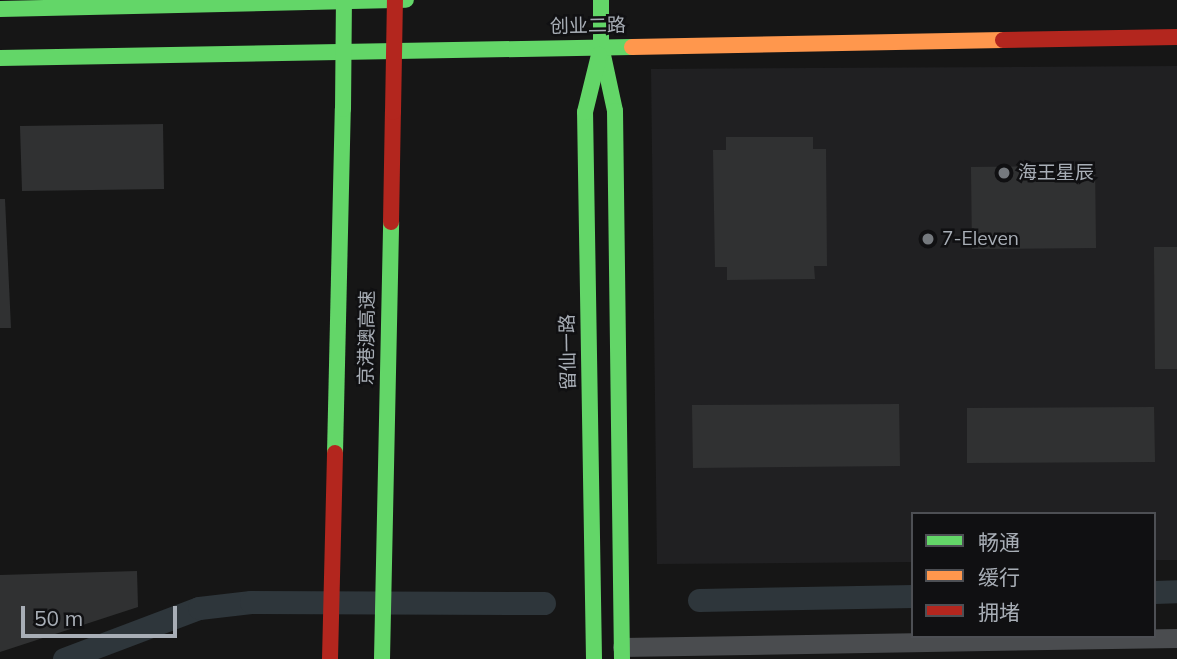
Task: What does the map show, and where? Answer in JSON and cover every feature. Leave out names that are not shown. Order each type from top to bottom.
[{"type":"main road","name":"京港澳高速","points":[[330,659],[344,0]]},
{"type":"main road","name":"京港澳高速","points":[[382,659],[394,0]]},
{"type":"main road","points":[[0,9],[406,0]]},
{"type":"main road","name":"留仙一路","points":[[601,0],[601,46],[615,111],[622,653]]},
{"type":"main road","name":"创业二路","points":[[0,58],[1177,37]]},
{"type":"main road","name":"留仙一路","points":[[594,659],[585,112],[601,46]]},
{"type":"street","points":[[622,653],[1177,638]]},
{"type":"shaded area","points":[[1177,66],[1177,560],[1156,560],[1156,512],[911,512],[911,562],[657,564],[651,69]]},
{"type":"building","points":[[163,124],[164,189],[22,191],[20,126]]},
{"type":"building","points":[[726,137],[813,137],[813,149],[826,149],[827,266],[814,266],[815,279],[727,280],[727,267],[715,267],[713,150],[726,150]]},
{"type":"building","points":[[1095,166],[1096,248],[972,249],[971,167]]},
{"type":"building","points":[[0,199],[5,199],[11,328],[0,328]]},
{"type":"building","points":[[1154,247],[1177,247],[1177,369],[1155,369]]},
{"type":"building","points":[[899,404],[900,466],[693,468],[692,405]]},
{"type":"building","points":[[1154,407],[1155,462],[967,463],[967,408]]},
{"type":"building","points":[[137,571],[138,607],[0,652],[0,575]]},
{"type":"waterway","points":[[1156,592],[1177,591]]},
{"type":"waterway","points":[[699,600],[911,596]]},
{"type":"waterway","points":[[64,659],[199,608],[251,602],[544,603]]},
{"type":"traffic: fast","points":[[343,109],[344,0]]},
{"type":"traffic: fast","points":[[0,9],[406,0]]},
{"type":"traffic: fast","points":[[601,0],[601,46],[615,111],[622,659]]},
{"type":"traffic: fast","points":[[0,58],[632,47]]},
{"type":"traffic: fast","points":[[594,659],[585,112],[599,55]]},
{"type":"traffic: fast","points":[[335,453],[343,109]]},
{"type":"traffic: fast","points":[[382,659],[391,222]]},
{"type":"traffic: slow","points":[[632,47],[1003,40]]},
{"type":"traffic: jam","points":[[393,112],[395,0]]},
{"type":"traffic: jam","points":[[1003,40],[1177,37]]},
{"type":"traffic: jam","points":[[391,222],[393,112]]},
{"type":"traffic: jam","points":[[330,659],[335,453]]},
{"type":"place","name":"海王星辰","points":[[1004,173]]},
{"type":"place","name":"7-Eleven","points":[[928,239]]}]
